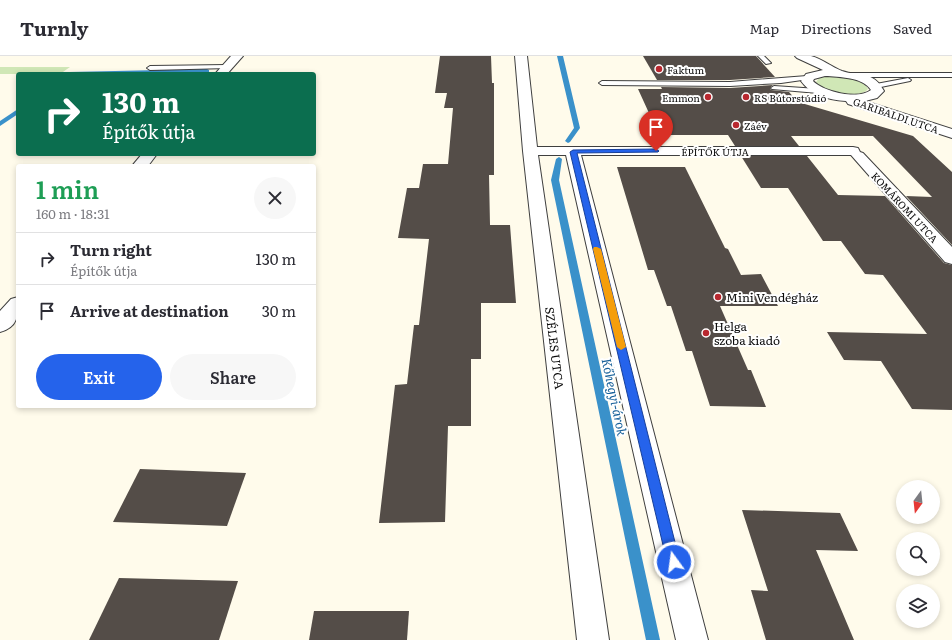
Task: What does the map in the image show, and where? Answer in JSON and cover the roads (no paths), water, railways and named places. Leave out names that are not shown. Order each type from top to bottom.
[{"type":"street","points":[[224,71],[237,56]]},
{"type":"street","name":"SZÉLES UTCA","points":[[521,56],[530,151],[593,640]]},
{"type":"street","points":[[791,56],[807,78],[808,84],[818,91],[839,96],[868,97],[881,91],[865,80],[844,74],[801,56]]},
{"type":"street","points":[[807,78],[819,73],[844,74]]},
{"type":"street","name":"GARIBALDI UTCA","points":[[839,96],[952,134]]},
{"type":"street","name":"GARIBALDI UTCA","points":[[909,107],[952,122]]},
{"type":"street","name":"ÉPÍTŐK ÚTJA","points":[[530,151],[855,154]]},
{"type":"street","points":[[573,152],[692,640]]},
{"type":"street","name":"KOMÁROMI UTCA","points":[[855,154],[952,258]]},
{"type":"street","points":[[142,164],[148,156]]},
{"type":"street","points":[[0,325],[16,306]]},
{"type":"lane","points":[[761,56],[768,63]]},
{"type":"lane","points":[[150,68],[224,71]]},
{"type":"lane","points":[[844,74],[923,76],[952,75]]},
{"type":"lane","points":[[881,91],[923,76]]},
{"type":"lane","points":[[602,83],[737,84],[773,83],[807,78]]},
{"type":"lane","points":[[737,84],[818,91]]},
{"type":"waterway","name":"Kőhegyi-árok","points":[[560,56],[577,128],[568,141]]},
{"type":"waterway","points":[[161,72],[207,71]]},
{"type":"waterway","points":[[0,124],[16,112]]},
{"type":"waterway","name":"Kőhegyi-árok","points":[[559,159],[555,180],[653,640]]},
{"type":"place","name":"Faktum","points":[[659,69]]},
{"type":"place","name":"Emmon","points":[[708,97]]},
{"type":"place","name":"RS Bútorstúdió","points":[[746,97]]},
{"type":"place","name":"Záév","points":[[736,125]]},
{"type":"place","name":"Mini Vendégház","points":[[718,297]]},
{"type":"place","name":"Helga szoba kiadó","points":[[706,333]]}]
